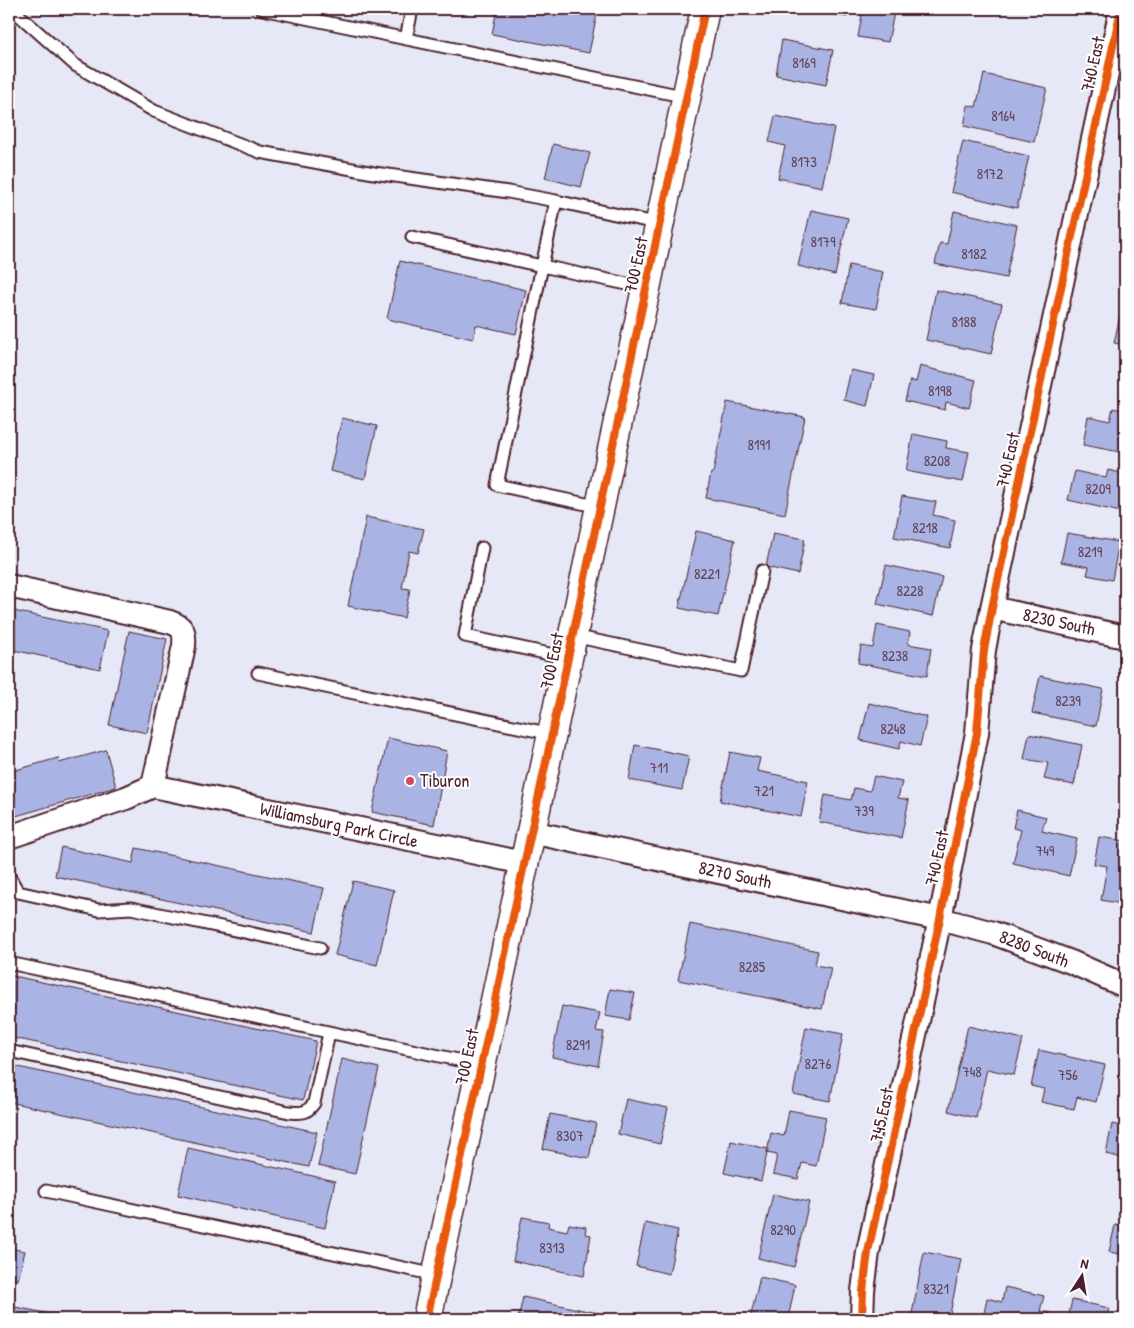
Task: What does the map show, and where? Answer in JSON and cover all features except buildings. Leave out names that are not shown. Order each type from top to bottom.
[{"type":"main road","name":"700 East","points":[[427,1319],[705,9]]},
{"type":"street","name":"740 East","points":[[940,919],[977,733],[984,650],[992,608],[1121,9]]},
{"type":"street","points":[[9,586],[170,622],[178,625],[183,630],[185,637],[153,786],[126,798],[9,837]]},
{"type":"street","name":"8230 South","points":[[992,608],[1125,637]]},
{"type":"street","name":"Williamsburg Park Circle","points":[[153,786],[524,864]]},
{"type":"street","name":"8270 South","points":[[530,832],[940,919]]},
{"type":"street","name":"8280 South","points":[[940,919],[993,933],[1071,962],[1125,986]]},
{"type":"street","name":"745 East","points":[[862,1319],[863,1291],[868,1252],[940,919]]},
{"type":"lane","points":[[15,9],[20,16],[75,65],[154,111],[260,152],[374,173],[556,200],[660,224]]},
{"type":"lane","points":[[262,9],[687,97]]},
{"type":"lane","points":[[406,39],[412,9]]},
{"type":"lane","points":[[556,200],[497,485],[600,507]]},
{"type":"lane","points":[[412,237],[646,288]]},
{"type":"lane","points":[[482,548],[464,636],[571,647],[741,671],[762,571]]},
{"type":"lane","points":[[258,673],[552,734]]},
{"type":"lane","points":[[9,876],[18,892],[99,910],[131,908],[320,948]]},
{"type":"lane","points":[[9,963],[481,1065]]},
{"type":"lane","points":[[9,1051],[272,1108],[303,1113],[310,1109],[314,1103],[329,1033]]},
{"type":"lane","points":[[46,1191],[436,1274]]},
{"type":"cycle path","points":[[427,1319],[705,9]]},
{"type":"cycle path","points":[[862,1319],[863,1291],[868,1252],[940,919],[977,733],[984,650],[992,608],[1121,9]]},
{"type":"place","name":"Tiburon","points":[[410,781]]}]
